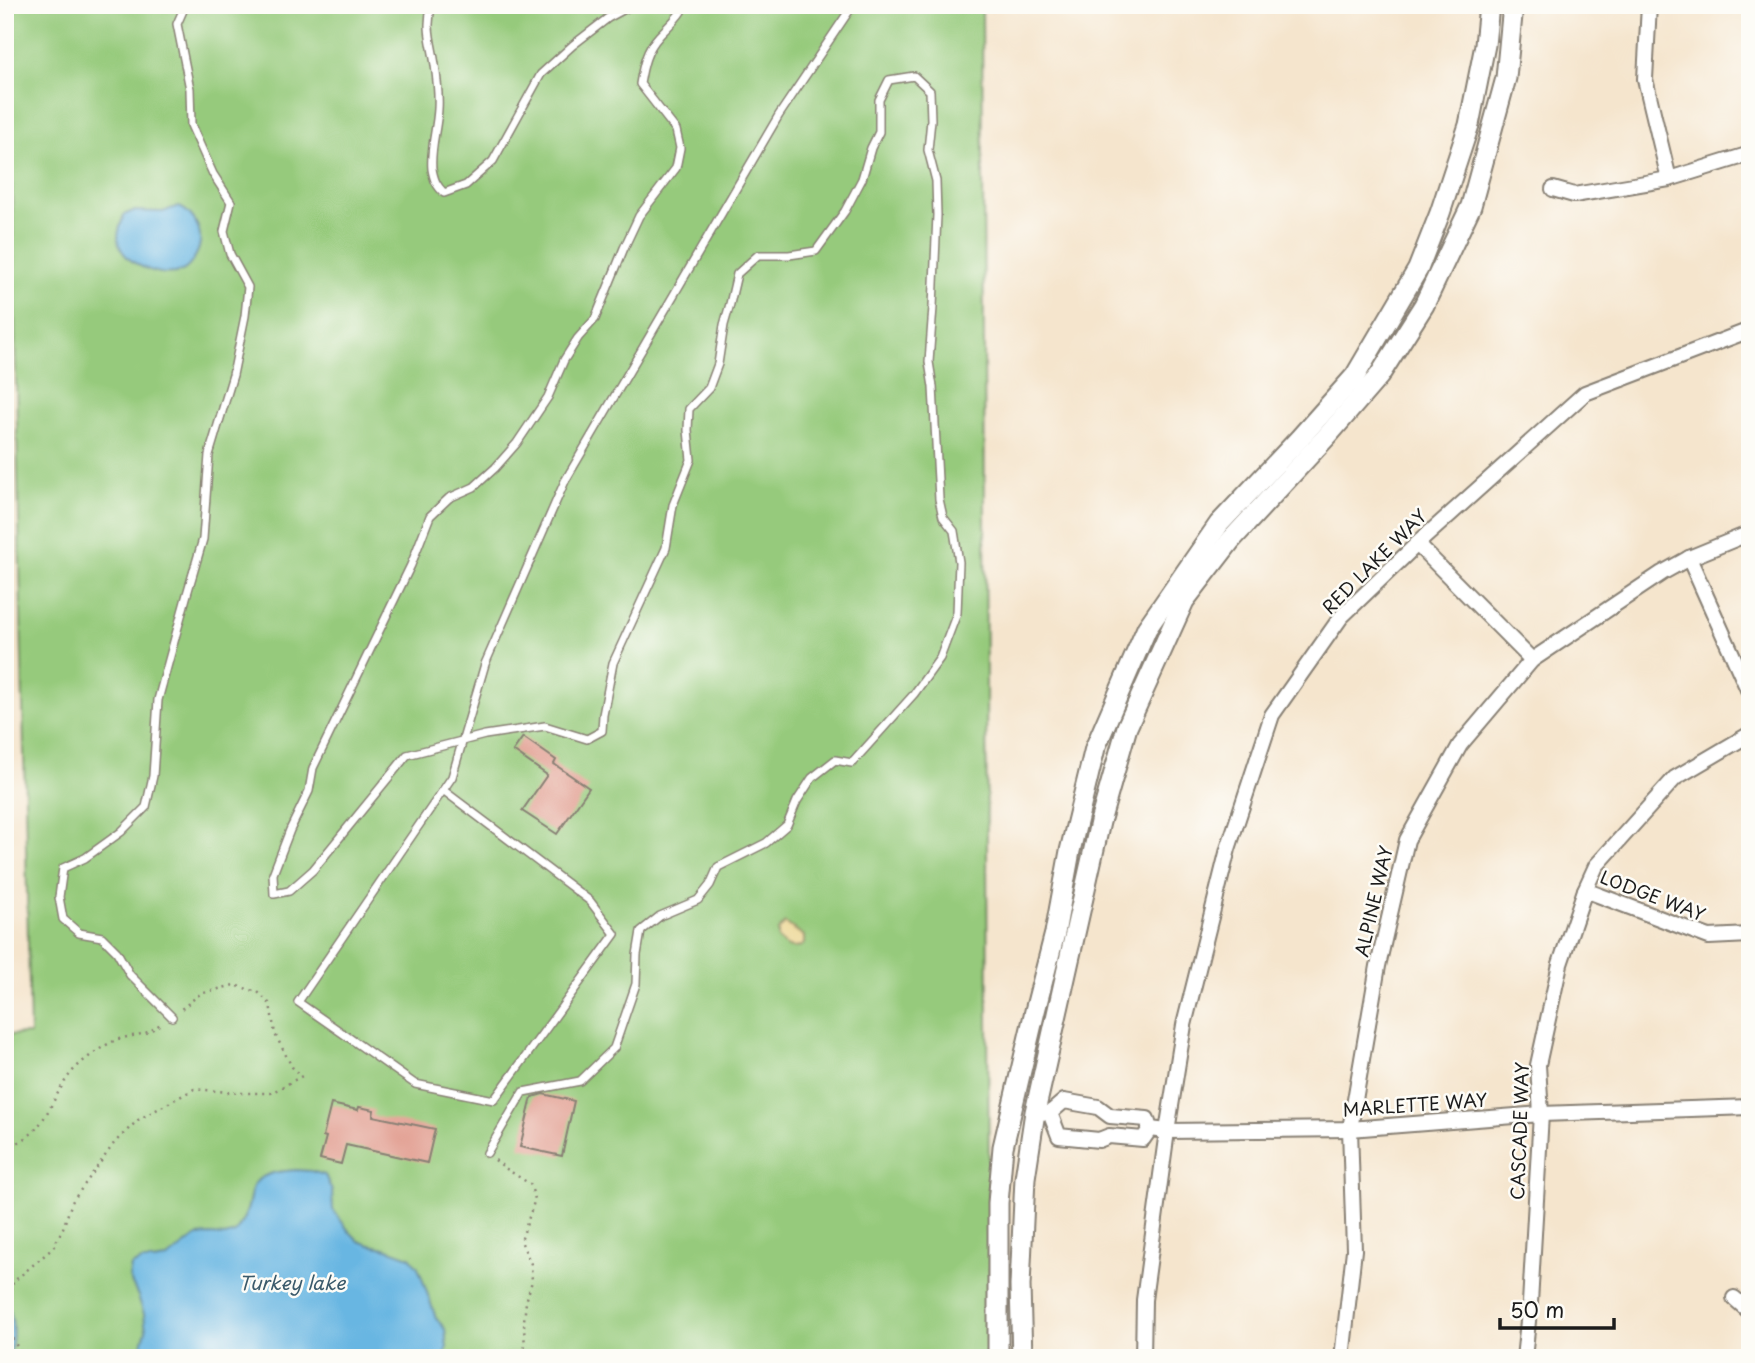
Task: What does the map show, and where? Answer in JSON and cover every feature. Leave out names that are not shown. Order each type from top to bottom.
[{"type":"main road","points":[[998,1358],[998,1203],[1003,1147],[1055,933],[1070,851],[1095,748],[1147,628],[1219,524],[1355,376],[1418,269],[1469,125],[1485,45],[1489,5]]},
{"type":"main road","points":[[1022,1358],[1020,1286],[1025,1178],[1043,1113],[1100,822],[1127,727],[1184,601],[1231,540],[1379,376],[1424,305],[1471,206],[1507,78],[1513,5]]},
{"type":"main road","points":[[1012,1108],[1043,1113]]},
{"type":"street","points":[[1649,5],[1645,79],[1669,179]]},
{"type":"street","points":[[1553,189],[1574,195],[1669,179],[1750,154]]},
{"type":"street","name":"RED LAKE WAY","points":[[1143,1358],[1144,1300],[1184,1025],[1228,849],[1272,715],[1341,617],[1417,544],[1585,393],[1750,330]]},
{"type":"street","name":"ALPINE WAY","points":[[1342,1358],[1354,1250],[1350,1129],[1378,967],[1406,840],[1460,745],[1532,660],[1662,573],[1689,558],[1750,533]]},
{"type":"street","points":[[1417,544],[1532,660]]},
{"type":"street","points":[[1689,558],[1750,694]]},
{"type":"street","name":"CASCADE WAY","points":[[1524,1358],[1530,1303],[1541,1114],[1538,1065],[1560,964],[1586,890],[1596,866],[1675,779],[1750,734]]},
{"type":"street","name":"LODGE WAY","points":[[1586,890],[1709,937],[1750,935]]},
{"type":"street","points":[[1064,1101],[1098,1107],[1110,1116],[1147,1119],[1150,1129],[1143,1139],[1109,1136],[1098,1140],[1059,1136],[1043,1113],[1064,1101]]},
{"type":"street","name":"MARLETTE WAY","points":[[1150,1129],[1167,1132],[1350,1129],[1541,1114],[1750,1107]]},
{"type":"street","points":[[1109,1136],[1110,1116]]},
{"type":"street","points":[[1734,1298],[1750,1312]]},
{"type":"lane","points":[[172,1017],[130,975],[117,952],[102,937],[79,933],[63,919],[59,897],[63,868],[85,858],[121,832],[146,807],[153,776],[158,701],[203,540],[209,455],[233,376],[245,316],[248,286],[230,254],[223,231],[231,202],[213,174],[191,125],[190,89],[177,24],[185,6],[189,5]]},
{"type":"lane","points":[[432,5],[429,35],[435,63],[438,108],[432,167],[435,184],[444,192],[466,185],[492,161],[541,74],[572,44],[608,18],[632,5]]},
{"type":"lane","points":[[487,1153],[523,1091],[580,1081],[614,1048],[636,984],[641,931],[660,916],[698,900],[710,885],[718,867],[766,843],[787,825],[797,801],[812,778],[835,760],[852,763],[915,694],[940,658],[957,613],[959,562],[954,531],[943,517],[939,499],[934,399],[929,362],[937,215],[936,181],[928,150],[930,91],[914,76],[889,80],[879,100],[878,132],[862,180],[845,211],[816,251],[789,255],[758,255],[737,274],[724,325],[718,364],[709,388],[689,410],[691,460],[673,505],[666,548],[613,663],[602,731],[587,739],[545,726],[485,735],[407,755],[313,870],[289,891],[274,894],[273,874],[290,830],[309,792],[313,768],[411,565],[430,516],[449,498],[474,488],[517,443],[548,397],[564,360],[578,338],[595,319],[639,216],[676,168],[680,148],[676,130],[640,84],[643,62],[656,39],[681,14],[685,5]]},
{"type":"lane","points":[[443,790],[590,901],[615,934],[494,1100],[415,1084],[298,1002],[443,790],[452,777],[485,664],[565,481],[779,115],[853,5]]},
{"type":"path","points":[[5,1147],[33,1133],[45,1119],[71,1073],[95,1052],[114,1041],[148,1032],[200,995],[234,985],[258,992],[270,1004],[275,1034],[292,1067],[302,1076],[271,1093],[194,1089],[138,1120],[115,1142],[72,1202],[53,1248],[13,1282],[10,1300],[12,1338],[24,1358]]},
{"type":"path","points":[[487,1153],[530,1184],[535,1199],[521,1241],[531,1264],[532,1281],[524,1321],[525,1358]]},
{"type":"green space","points":[[8,5],[982,5],[990,1358],[5,1358],[5,1035],[30,1034]]},
{"type":"sand","points":[[785,923],[804,936],[804,944],[790,948],[778,939],[778,931]]},
{"type":"water","points":[[178,206],[195,220],[200,234],[199,248],[187,268],[174,273],[156,272],[139,265],[124,254],[118,239],[124,215],[133,211],[163,212]]},
{"type":"water","name":"Turkey lake","points":[[296,1170],[325,1175],[332,1191],[333,1210],[359,1241],[410,1257],[418,1267],[436,1318],[445,1329],[447,1348],[444,1358],[129,1358],[139,1352],[146,1331],[144,1314],[129,1278],[131,1266],[142,1261],[166,1259],[197,1236],[225,1236],[235,1233],[246,1214],[256,1181],[273,1173]]},
{"type":"water","points":[[5,1300],[12,1320],[10,1358],[5,1358]]},
{"type":"building","points":[[523,737],[556,760],[554,764],[589,788],[557,834],[522,811],[547,775],[513,751]]},
{"type":"building","points":[[543,1094],[574,1101],[562,1156],[520,1147],[532,1097]]},
{"type":"building","points":[[331,1104],[358,1110],[359,1107],[374,1110],[373,1116],[435,1129],[427,1163],[346,1145],[341,1164],[320,1159]]}]
